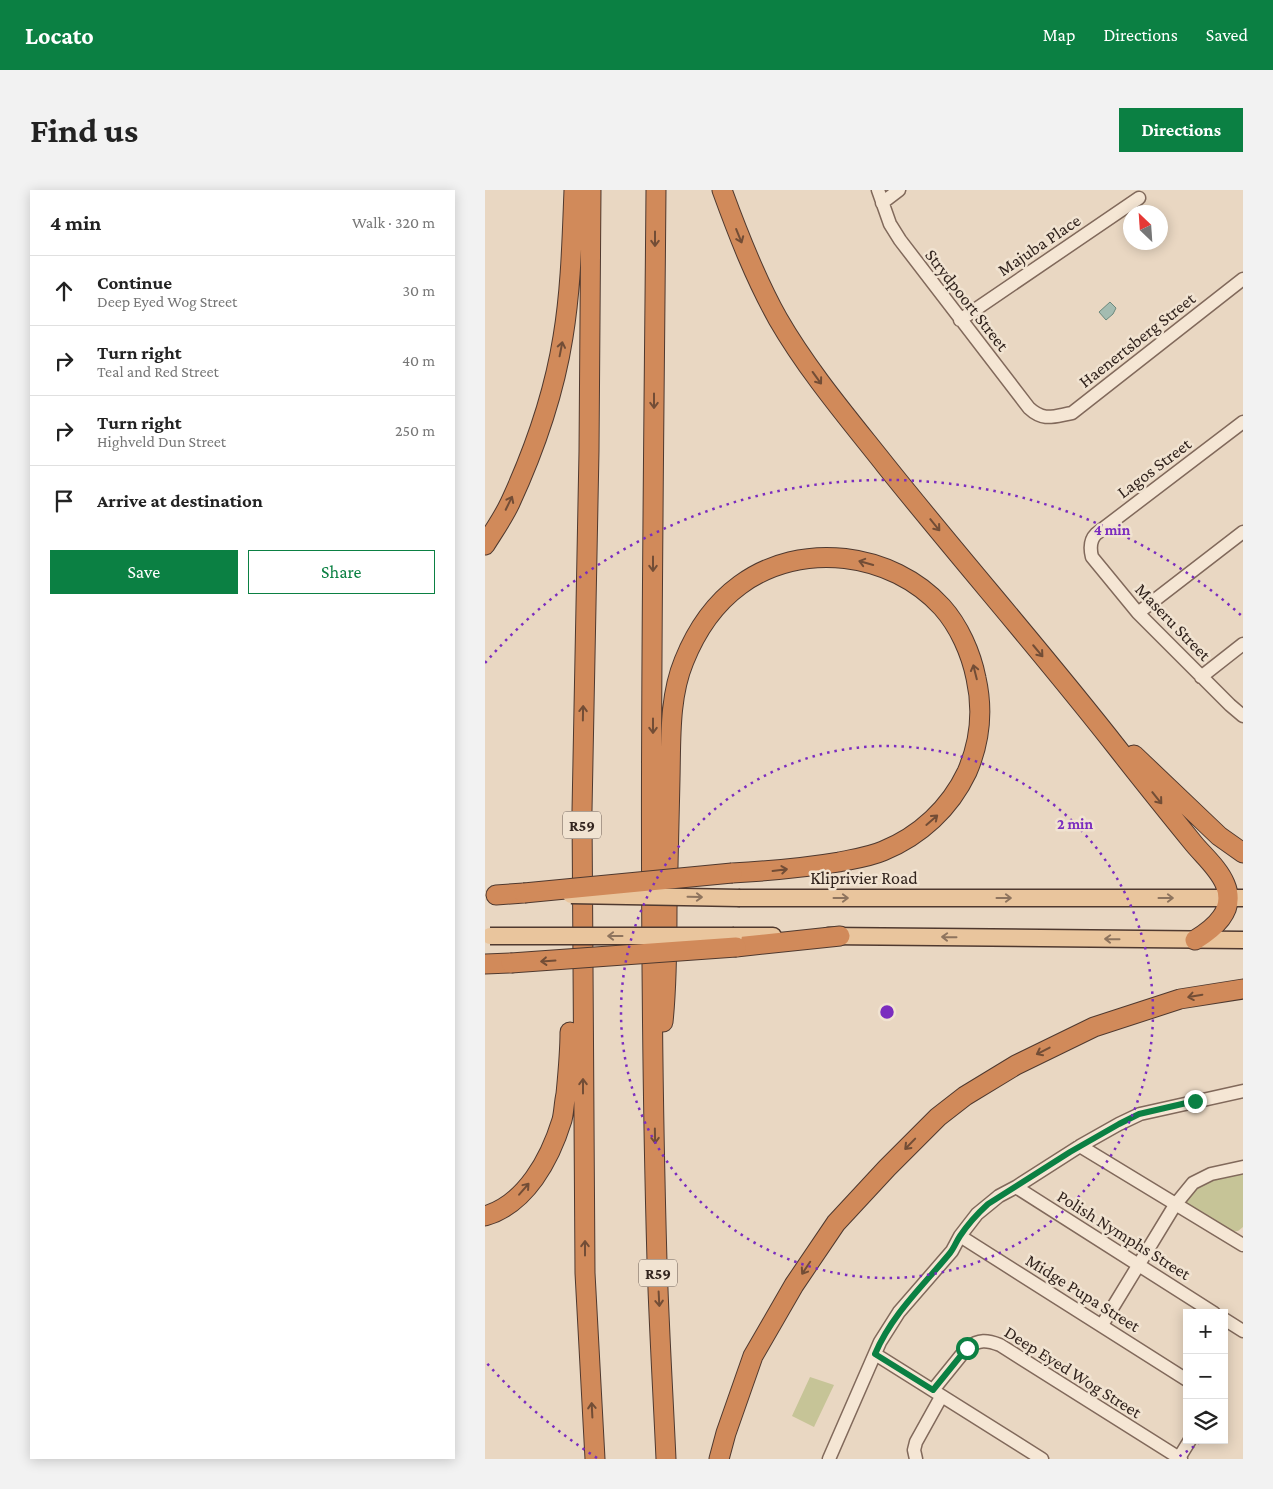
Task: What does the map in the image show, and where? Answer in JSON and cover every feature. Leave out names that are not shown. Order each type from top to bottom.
[{"type":"highway","points":[[485,546],[509,504],[534,444],[555,375],[563,338],[569,290],[574,190]]},
{"type":"highway","name":"R59","points":[[591,190],[589,451],[582,738],[585,1273],[595,1459]]},
{"type":"highway","name":"R59","points":[[655,190],[653,1012],[657,1263],[666,1459]]},
{"type":"highway","points":[[722,190],[737,231],[764,293],[778,319],[817,379],[909,494],[1094,718],[1148,788],[1217,871],[1236,898],[1218,923],[1195,940]]},
{"type":"highway","points":[[491,895],[524,894],[732,873],[773,871],[824,864],[882,852],[917,832],[937,816],[958,790],[971,763],[980,725],[980,704],[970,655],[953,622],[934,599],[906,578],[854,559],[820,558],[791,562],[773,567],[738,586],[711,612],[695,636],[683,664],[676,689],[671,726],[668,853],[666,994],[655,1088]]},
{"type":"highway","points":[[1094,718],[1219,836],[1243,853]]},
{"type":"highway","points":[[485,1216],[515,1199],[537,1175],[553,1146],[562,1118],[570,1058],[570,838],[582,738]]},
{"type":"highway","points":[[485,964],[735,942],[840,936]]},
{"type":"highway","points":[[719,1459],[726,1433],[753,1356],[794,1285],[836,1223],[938,1117],[965,1096],[1016,1065],[1094,1027],[1180,999],[1243,989]]},
{"type":"main road","name":"Kliprivier Road","points":[[524,894],[740,898],[1236,898]]},
{"type":"main road","points":[[487,936],[735,942]]},
{"type":"main road","points":[[840,936],[1243,940]]},
{"type":"street","name":"Strydpoort Street","points":[[878,190],[890,224],[899,240],[1029,408],[1040,416],[1047,418]]},
{"type":"street","points":[[882,203],[899,190]]},
{"type":"street","name":"Majuba Place","points":[[960,320],[1139,198]]},
{"type":"street","name":"Haenertsberg Street","points":[[1047,418],[1072,413],[1243,279]]},
{"type":"street","name":"Lagos Street","points":[[1091,544],[1096,534],[1243,422]]},
{"type":"street","points":[[1138,613],[1243,532]]},
{"type":"street","name":"Maseru Street","points":[[1091,544],[1092,557],[1138,613],[1243,716]]},
{"type":"street","points":[[1201,676],[1243,644]]},
{"type":"street","points":[[829,1459],[880,1342],[899,1312],[952,1251],[960,1236],[977,1214],[999,1196],[1080,1146],[1139,1114],[1243,1091]]},
{"type":"street","points":[[1080,1146],[1243,1245]]},
{"type":"street","points":[[1102,1325],[1175,1205],[1193,1183],[1211,1174],[1243,1167]]},
{"type":"street","name":"Polish Nymphs Street","points":[[1016,1187],[1208,1309]]},
{"type":"street","name":"Midge Pupa Street","points":[[960,1236],[1183,1377]]},
{"type":"street","points":[[1228,1321],[1243,1330]]},
{"type":"street","name":"Deep Eyed Wog Street","points":[[937,1394],[967,1348],[980,1341],[988,1340],[1180,1458]]},
{"type":"street","points":[[875,1354],[1042,1459]]},
{"type":"street","points":[[915,1458],[916,1442],[937,1394]]},
{"type":"street","points":[[1180,1458],[1188,1444]]},
{"type":"shaded area","points":[[1110,302],[1116,308],[1113,314],[1106,320],[1099,312]]},
{"type":"shaded area","points":[[1238,1173],[1243,1175],[1243,1227],[1238,1231],[1230,1232],[1190,1208],[1186,1203],[1186,1197],[1200,1182]]},
{"type":"shaded area","points":[[810,1377],[834,1385],[814,1427],[792,1416]]},
{"type":"route","points":[[967,1348],[933,1390],[875,1354],[880,1342],[899,1312],[952,1251],[960,1236],[977,1214],[988,1204],[1070,1152],[1139,1114],[1195,1101]]}]
